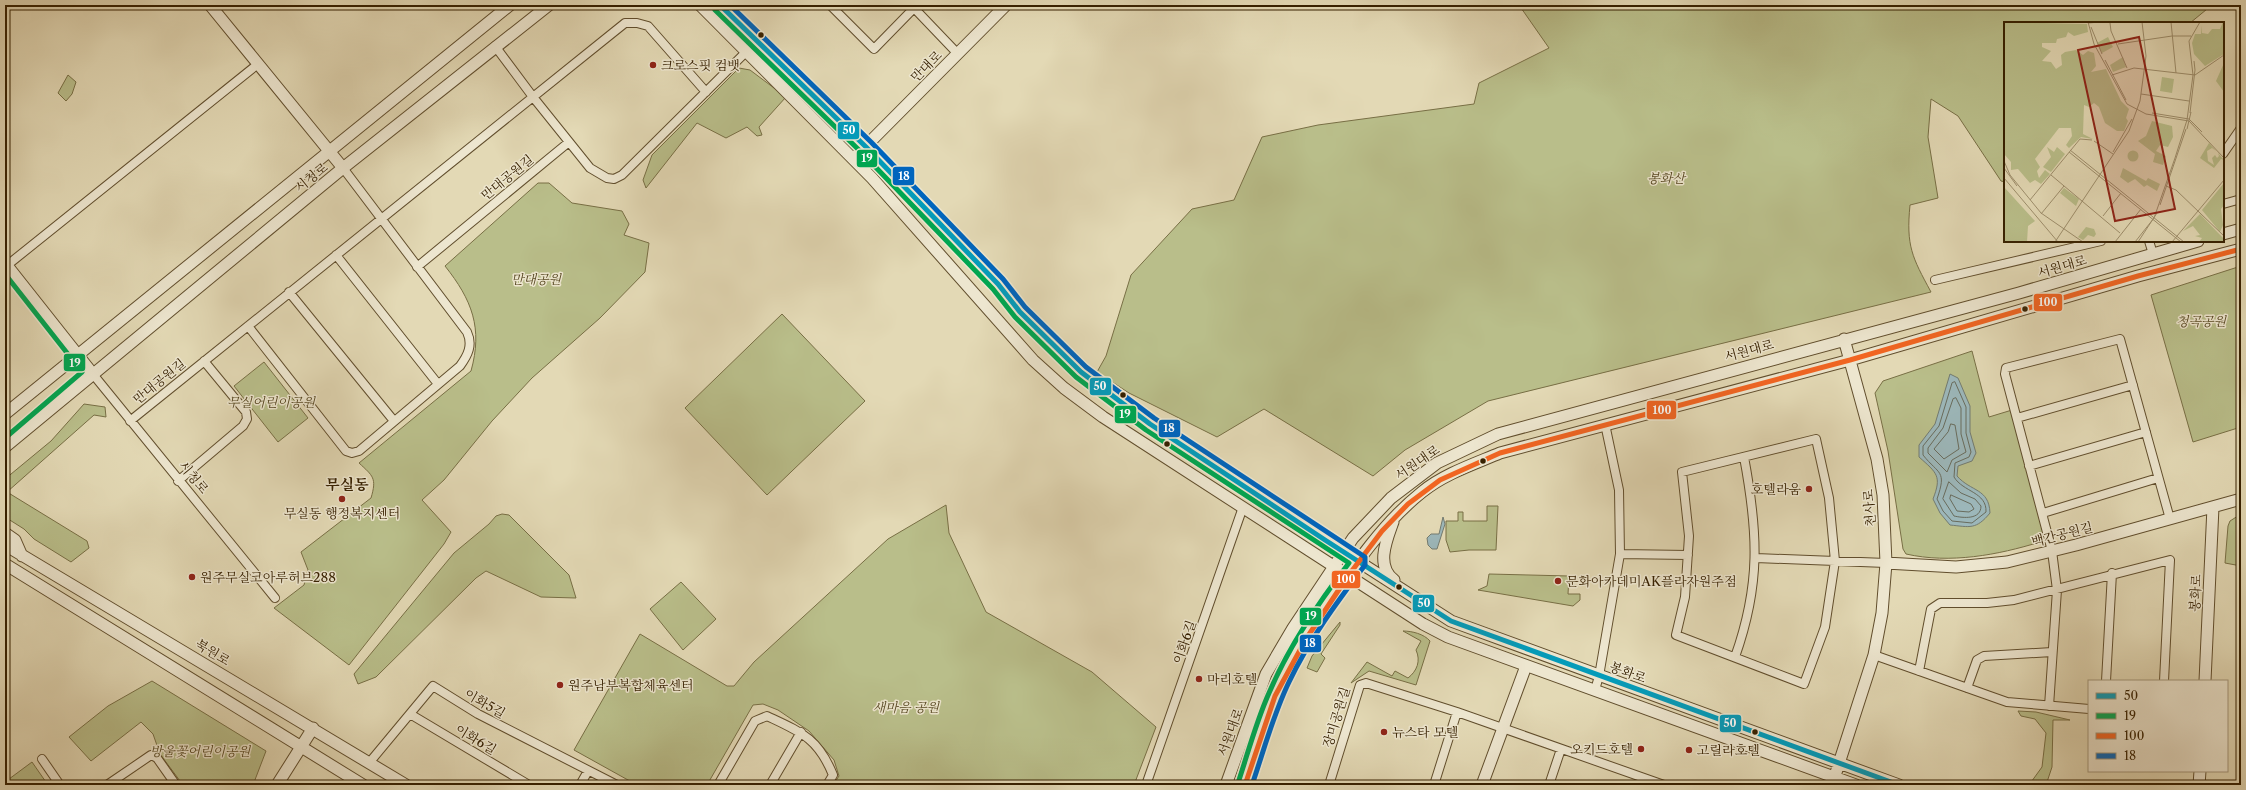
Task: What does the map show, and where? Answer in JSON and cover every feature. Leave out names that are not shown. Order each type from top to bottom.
[{"type":"street","points":[[210,5],[329,152],[344,168],[380,219],[442,297],[471,340],[467,356],[460,366],[359,451],[352,453],[346,451],[248,326]]},
{"type":"street","name":"시청로","points":[[5,414],[77,354],[510,5]]},
{"type":"street","name":"시청로","points":[[5,447],[92,373],[344,168],[495,46],[549,5]]},
{"type":"street","points":[[700,5],[853,159],[1033,360],[1064,388],[1141,441],[1349,574],[1423,624],[1448,638],[1595,690],[1833,781],[1856,785]]},
{"type":"street","name":"봉화로","points":[[720,5],[866,147],[998,284],[1020,312],[1051,345],[1081,372],[1150,424],[1451,621],[1899,785]]},
{"type":"street","points":[[830,5],[874,49],[916,6],[958,54]]},
{"type":"street","name":"만대로","points":[[853,159],[1006,5]]},
{"type":"street","name":"만대공원길","points":[[130,420],[625,23],[638,23],[648,26],[706,92]]},
{"type":"street","points":[[495,46],[533,97],[590,168],[607,178],[614,178],[622,175],[747,52]]},
{"type":"street","points":[[92,373],[6,265],[258,64]]},
{"type":"street","points":[[2224,153],[2241,128]]},
{"type":"street","name":"만대공원길","points":[[417,267],[569,142]]},
{"type":"street","points":[[2224,204],[2241,198]]},
{"type":"street","points":[[2224,234],[2241,229]]},
{"type":"street","points":[[1935,280],[2097,242]]},
{"type":"street","points":[[2149,242],[2159,271]]},
{"type":"street","name":"서원대로","points":[[1226,785],[1266,674],[1292,628],[1343,551],[1366,523],[1391,498],[1437,463],[1498,434],[1844,339],[2019,293],[2195,242]]},
{"type":"street","points":[[1245,785],[1275,696],[1288,668],[1303,642],[1349,574],[1396,514],[1423,491],[1457,471],[1500,453],[1850,360],[2159,271],[2241,249]]},
{"type":"street","points":[[336,255],[438,384]]},
{"type":"street","points":[[290,292],[394,421]]},
{"type":"street","name":"천사로","points":[[1833,781],[1874,655],[1882,613],[1886,563],[1883,495],[1877,459],[1844,339]]},
{"type":"street","points":[[2049,706],[2057,590],[2052,551],[2043,513],[2029,466],[2018,418],[2005,374],[2006,368],[2120,339],[2170,519]]},
{"type":"street","name":"만대공원길","points":[[178,481],[243,426],[247,419],[246,412],[204,361]]},
{"type":"street","name":"시청로","points":[[92,373],[178,481],[275,598]]},
{"type":"street","points":[[2018,418],[2133,386]]},
{"type":"street","points":[[1141,441],[1150,424]]},
{"type":"street","points":[[1595,690],[1599,676],[1620,554],[1619,490],[1605,424]]},
{"type":"street","points":[[2029,466],[2146,432]]},
{"type":"street","points":[[1816,439],[1829,498],[1835,561],[1825,627],[1804,684],[1676,635],[1685,597],[1689,536],[1682,472],[1744,457],[1816,439]]},
{"type":"street","points":[[1735,657],[1751,603],[1756,558],[1754,514],[1744,457]]},
{"type":"street","points":[[2043,513],[2158,478]]},
{"type":"street","name":"백간공원길","points":[[1886,563],[1956,567],[2007,562],[2241,499]]},
{"type":"street","name":"이화6길","points":[[1146,785],[1243,507]]},
{"type":"street","name":"봉화로","points":[[2205,680],[2213,507]]},
{"type":"street","points":[[1396,514],[1384,548],[1385,568],[1390,577],[1410,593]]},
{"type":"street","points":[[5,533],[15,540],[22,557]]},
{"type":"street","name":"북원로","points":[[5,545],[22,557],[313,728],[406,785]]},
{"type":"street","points":[[1620,554],[1688,555]]},
{"type":"street","points":[[1756,558],[1886,563]]},
{"type":"street","points":[[1920,671],[1931,609],[1940,603],[1987,603],[2014,600],[2057,590],[2112,573],[2170,560],[2164,680]]},
{"type":"street","points":[[5,564],[363,785]]},
{"type":"street","points":[[5,572],[17,571]]},
{"type":"street","points":[[2106,680],[2112,573]]},
{"type":"street","points":[[1968,688],[1977,660],[1984,656],[2052,652]]},
{"type":"street","points":[[1874,655],[2007,702],[2088,709]]},
{"type":"street","points":[[1482,785],[1526,666]]},
{"type":"street","name":"장미공원길","points":[[1329,785],[1360,685],[1372,684],[1457,712],[1664,785]]},
{"type":"street","name":"이화5길","points":[[369,763],[433,686],[478,714],[588,772],[617,785]]},
{"type":"street","points":[[1434,785],[1457,712]]},
{"type":"street","name":"이화6길","points":[[410,714],[529,785]]},
{"type":"street","points":[[718,785],[755,721],[767,716],[801,732],[822,752],[833,776],[827,785]]},
{"type":"street","points":[[277,785],[313,728]]},
{"type":"street","points":[[770,785],[801,732]]},
{"type":"street","points":[[1549,785],[1561,749]]},
{"type":"street","points":[[107,785],[151,755],[157,758],[176,785]]},
{"type":"street","points":[[42,759],[60,785]]},
{"type":"street","points":[[580,785],[588,772]]},
{"type":"street","points":[[2199,785],[2200,772]]},
{"type":"green space","name":"봉화산","points":[[1519,5],[2212,5],[2191,22],[2004,22],[2004,182],[2001,181],[1958,116],[1931,99],[1928,137],[1938,198],[1910,205],[1909,231],[1915,260],[1931,292],[1488,401],[1405,450],[1373,476],[1264,409],[1217,437],[1129,393],[1097,372],[1106,356],[1131,275],[1192,209],[1234,200],[1262,137],[1318,125],[1474,104],[1479,83],[1549,48]]},
{"type":"green space","points":[[739,68],[750,70],[786,97],[759,127],[762,135],[757,136],[747,127],[726,138],[697,123],[646,188],[643,180],[652,155]]},
{"type":"green space","points":[[68,75],[76,82],[72,94],[66,101],[58,93]]},
{"type":"green space","name":"만대공원","points":[[538,183],[549,183],[572,203],[622,211],[629,224],[624,235],[649,243],[645,272],[600,318],[532,378],[492,421],[444,480],[422,500],[451,532],[444,544],[349,665],[274,608],[304,585],[308,570],[301,552],[371,498],[374,482],[368,471],[359,463],[471,371],[476,341],[473,315],[462,291],[445,266]]},
{"type":"green space","name":"청곡공원","points":[[2241,266],[2241,427],[2193,442],[2151,295]]},
{"type":"green space","points":[[782,314],[865,401],[767,495],[685,408]]},
{"type":"green space","points":[[1972,351],[1989,417],[2012,410],[2043,532],[2040,542],[2008,551],[1974,557],[1940,558],[1906,554],[1903,549],[1888,451],[1875,393],[1883,381]]},
{"type":"green space","name":"무실어린이공원","points":[[264,362],[308,418],[278,442],[234,386]]},
{"type":"green space","points":[[84,404],[105,407],[106,417],[94,415],[7,492],[87,541],[89,548],[71,562],[34,539],[24,529],[5,517],[5,479],[51,441]]},
{"type":"green space","name":"새마음 공원","points":[[946,505],[949,533],[986,612],[1092,672],[1156,727],[1134,785],[833,785],[839,776],[834,760],[809,731],[778,710],[763,704],[753,705],[707,785],[637,785],[574,750],[640,634],[727,686],[734,686],[754,662],[888,539]]},
{"type":"green space","points":[[1487,506],[1498,506],[1496,550],[1450,552],[1446,540],[1446,521],[1458,521],[1458,512],[1463,512],[1463,521],[1487,521]]},
{"type":"green space","points":[[502,514],[509,515],[569,575],[576,598],[541,597],[486,571],[476,578],[376,677],[358,684],[354,674],[454,553],[489,524],[496,516]]},
{"type":"green space","points":[[2241,514],[2241,566],[2225,563],[2228,526],[2230,521]]},
{"type":"green space","points":[[1489,574],[1569,576],[1568,594],[1580,594],[1580,600],[1573,606],[1478,590],[1487,586]]},
{"type":"green space","points":[[681,582],[716,619],[683,650],[650,609]]},
{"type":"green space","points":[[1340,622],[1340,625],[1321,654],[1325,658],[1317,672],[1307,668],[1312,656]]},
{"type":"green space","points":[[1403,631],[1418,633],[1425,636],[1430,641],[1416,685],[1369,671],[1351,683],[1367,662],[1392,676],[1395,671],[1408,678],[1411,675],[1417,666],[1418,658],[1416,650],[1421,641]]},
{"type":"green space","name":"방울꽃어린이공원","points":[[152,681],[266,751],[253,785],[183,785],[160,754],[153,734],[141,722],[91,761],[69,737],[108,706]]},
{"type":"green space","points":[[2018,711],[2036,712],[2070,720],[2053,720],[2052,767],[2046,785],[2029,785],[2042,767],[2046,733],[2035,719],[2021,716]]},
{"type":"green space","points":[[32,762],[48,785],[5,785],[5,782]]},
{"type":"water","points":[[1950,374],[1958,378],[1970,406],[1970,432],[1976,453],[1972,461],[1958,466],[1957,476],[1983,495],[1989,505],[1990,513],[1981,522],[1968,527],[1950,525],[1940,513],[1933,499],[1937,485],[1936,475],[1934,471],[1919,457],[1919,445],[1935,424]]},
{"type":"water","points":[[1443,517],[1445,524],[1437,549],[1432,549],[1428,545],[1427,538],[1431,534],[1439,534]]},
{"type":"transit line","name":"50","points":[[720,5],[866,147],[998,284],[1020,312],[1081,372],[1150,424],[1325,540],[1451,621],[1899,785]]},
{"type":"transit line","name":"18","points":[[730,5],[871,142],[1003,279],[1025,307],[1086,367],[1154,418],[1365,557],[1365,565],[1314,636],[1283,694],[1252,785]]},
{"type":"transit line","name":"19","points":[[715,10],[861,152],[993,289],[1015,317],[1076,377],[1146,430],[1349,563],[1305,625],[1286,658],[1260,715],[1238,783]]},
{"type":"transit line","name":"100","points":[[1245,785],[1275,696],[1306,639],[1348,576],[1382,531],[1408,504],[1440,480],[1500,453],[1850,360],[2138,276],[2241,249]]},
{"type":"transit line","name":"19","points":[[5,274],[82,372],[5,438]]},
{"type":"place","name":"크로스핏 컴뱃","points":[[653,65]]},
{"type":"place","name":"호텔라움","points":[[1809,489]]},
{"type":"place","name":"무실동 행정복지센터","points":[[342,499]]},
{"type":"place","name":"원주무실코아루허브288","points":[[192,577]]},
{"type":"place","name":"문화아카데미AK플라자원주점","points":[[1558,581]]},
{"type":"place","name":"마리호텔","points":[[1199,679]]},
{"type":"place","name":"원주남부복합체육센터","points":[[560,685]]},
{"type":"place","name":"뉴스타 모텔","points":[[1384,732]]},
{"type":"place","name":"오키드호텔","points":[[1641,749]]},
{"type":"place","name":"고릴라호텔","points":[[1689,750]]},
{"type":"district","name":"무실동","points":[[347,484]]}]
